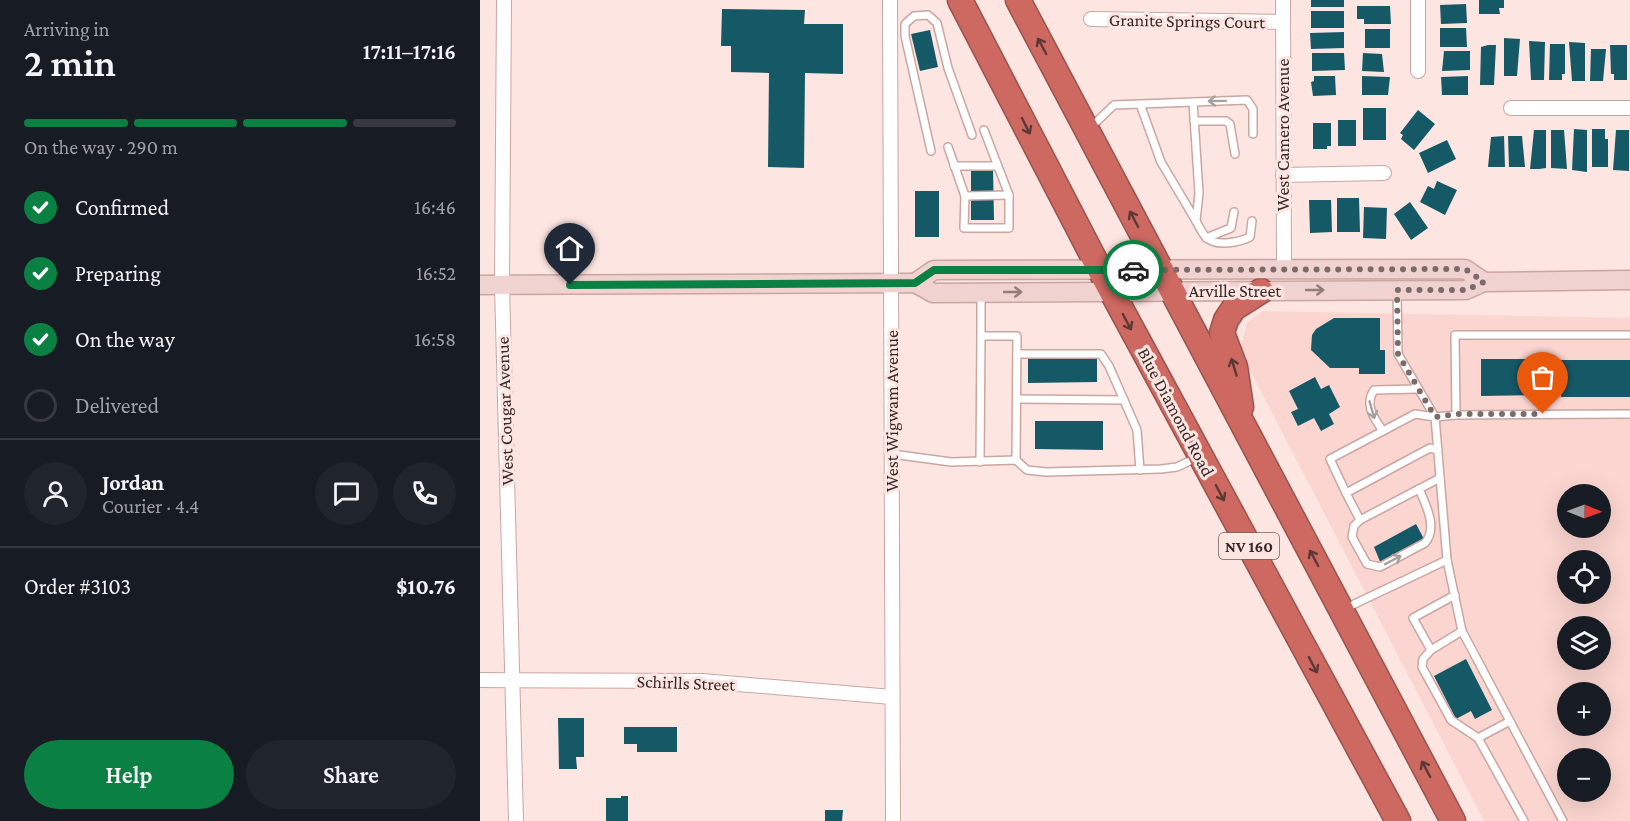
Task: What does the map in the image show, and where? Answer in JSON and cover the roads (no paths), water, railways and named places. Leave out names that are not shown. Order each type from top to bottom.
[{"type":"highway","name":"Blue Diamond Road","points":[[960,0],[1100,270],[1398,821]]},
{"type":"highway","name":"NV 160","points":[[1018,0],[1453,821]]},
{"type":"highway","points":[[1243,424],[1235,367],[1222,333],[1226,320],[1234,308],[1261,291]]},
{"type":"street","name":"West Cougar Avenue","points":[[504,0],[502,285],[516,821]]},
{"type":"street","name":"West Wigwam Avenue","points":[[890,0],[893,821]]},
{"type":"street","name":"West Camero Avenue","points":[[1283,0],[1284,270]]},
{"type":"street","points":[[1418,0],[1418,71]]},
{"type":"street","name":"Granite Springs Court","points":[[1091,19],[1283,22]]},
{"type":"street","points":[[1511,108],[1630,108]]},
{"type":"street","points":[[1283,175],[1384,173]]},
{"type":"street","name":"Arville Street","points":[[480,285],[915,283],[933,293],[1112,292],[1167,281],[1284,270],[1465,269],[1484,282]]},
{"type":"street","name":"Arville Street","points":[[915,283],[934,270],[1100,270],[1167,281],[1261,291],[1466,290],[1484,282],[1630,280]]},
{"type":"street","name":"Schirlls Street","points":[[480,680],[702,681],[892,697]]},
{"type":"lane","points":[[931,151],[905,36],[905,24],[914,16],[928,15],[938,23],[948,68],[972,135]]},
{"type":"lane","points":[[1087,131],[1114,105],[1247,100],[1253,109],[1253,134]]},
{"type":"lane","points":[[1193,102],[1199,193],[1197,221]]},
{"type":"lane","points":[[1140,104],[1161,162],[1206,238],[1213,242],[1239,242],[1250,237],[1252,221]]},
{"type":"lane","points":[[1194,121],[1226,121],[1232,128],[1235,154]]},
{"type":"lane","points":[[948,147],[965,196],[964,228],[1009,228],[1009,195],[984,130]]},
{"type":"lane","points":[[954,166],[997,166]]},
{"type":"lane","points":[[965,196],[1009,195]]},
{"type":"lane","points":[[1206,238],[1231,228],[1234,212]]},
{"type":"lane","points":[[1397,290],[1398,354],[1435,417],[1447,560],[1462,632],[1563,821]]},
{"type":"lane","points":[[980,462],[981,292]]},
{"type":"lane","points":[[1456,414],[1455,334],[1630,334]]},
{"type":"lane","points":[[981,336],[1017,336],[1016,460]]},
{"type":"lane","points":[[1017,354],[1101,354],[1109,366],[1137,430],[1140,470]]},
{"type":"lane","points":[[1383,431],[1370,409],[1369,397],[1374,390],[1418,389]]},
{"type":"lane","points":[[1017,399],[1124,399]]},
{"type":"lane","points":[[1360,520],[1330,459],[1415,414],[1435,417],[1456,414],[1630,414]]},
{"type":"lane","points":[[1346,493],[1430,448],[1438,450]]},
{"type":"lane","points":[[892,454],[951,462],[1016,460],[1027,470],[1046,472],[1140,470],[1177,466],[1200,456]]},
{"type":"lane","points":[[1419,489],[1430,522],[1429,538],[1425,543],[1380,567],[1367,564],[1352,537],[1354,526],[1360,520],[1419,489],[1440,478]]},
{"type":"lane","points":[[1341,610],[1447,560]]},
{"type":"lane","points":[[1431,650],[1413,618],[1455,595]]},
{"type":"lane","points":[[1462,632],[1431,650],[1423,658],[1422,667],[1451,720],[1478,738],[1524,821]]},
{"type":"lane","points":[[1478,738],[1510,721]]}]
